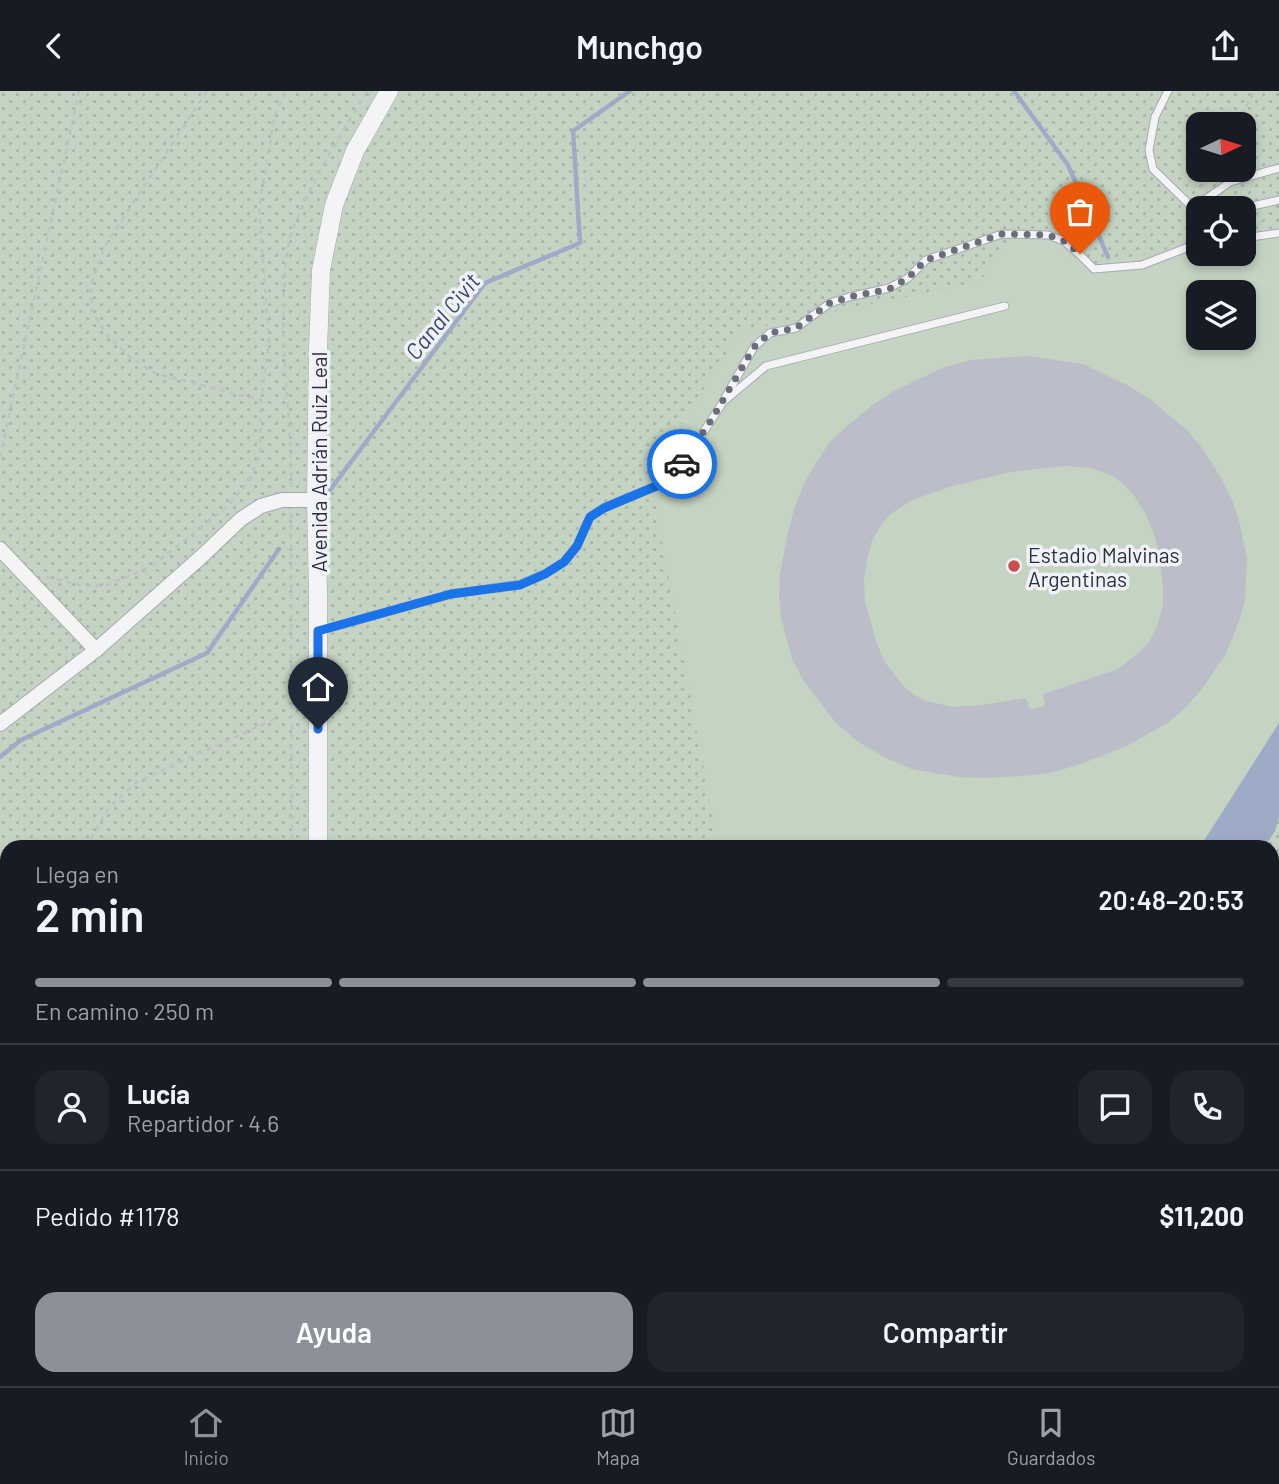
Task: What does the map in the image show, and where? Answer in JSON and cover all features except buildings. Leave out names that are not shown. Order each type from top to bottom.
[{"type":"street","name":"Avenida Adrián Ruiz Leal","points":[[318,840],[316,500],[317,349],[321,270],[334,205],[355,151],[389,91]]},
{"type":"street","points":[[0,724],[96,650],[241,519],[261,506],[282,500],[316,500]]},
{"type":"street","points":[[0,549],[96,650]]},
{"type":"lane","points":[[1168,91],[1155,117],[1149,149],[1153,169],[1186,200]]},
{"type":"lane","points":[[1212,196],[1230,182],[1279,168]]},
{"type":"lane","points":[[1256,205],[1279,200]]},
{"type":"lane","points":[[1256,236],[1279,233]]},
{"type":"lane","points":[[318,631],[451,594],[520,585],[545,574],[564,562],[577,546],[590,517],[604,508],[673,479],[754,347],[770,333],[796,328],[830,303],[889,289],[908,278],[926,260],[1002,234],[1048,235],[1064,241],[1094,269],[1142,265],[1186,248]]},
{"type":"lane","points":[[723,401],[766,366],[1005,306]]},
{"type":"path","points":[[0,457],[79,91]]},
{"type":"path","points":[[207,91],[104,247],[91,285],[92,311],[107,335],[131,358],[155,373],[261,400]]},
{"type":"path","points":[[45,576],[84,586],[107,585],[152,566],[228,506],[250,481],[260,455],[261,400],[269,344],[259,207],[275,114],[286,91]]},
{"type":"path","points":[[292,840],[292,462],[283,322],[285,264],[291,234],[315,178],[367,91]]},
{"type":"path","points":[[1243,112],[1255,91]]},
{"type":"path","points":[[90,840],[109,807],[137,782],[279,717]]},
{"type":"green space","points":[[0,91],[1279,91],[1279,840],[0,840]]},
{"type":"green space","points":[[1059,227],[1093,264],[1186,247],[1186,266],[1256,266],[1256,234],[1279,229],[1279,723],[1204,840],[717,840],[650,475],[740,331],[980,282],[1009,238]]},
{"type":"water","points":[[1279,723],[1279,816],[1275,831],[1269,840],[1205,840]]},
{"type":"waterway","name":"Canal Civit","points":[[327,494],[485,283],[580,243],[573,131],[630,91]]},
{"type":"waterway","name":"Canal Civit","points":[[1014,91],[1068,165],[1108,257]]},
{"type":"waterway","name":"Canal Civit","points":[[0,757],[21,740],[207,653],[279,549]]},
{"type":"way so far","points":[[682,464],[754,347],[770,333],[796,328],[830,303],[889,289],[908,278],[926,260],[1002,234],[1048,235],[1064,241],[1080,254]]},
{"type":"place","name":"Estadio Malvinas Argentinas","points":[[1014,566]]},
{"type":"route","points":[[318,729],[318,631],[451,594],[520,585],[545,574],[564,562],[577,546],[590,517],[604,508],[673,479],[682,464]]}]
